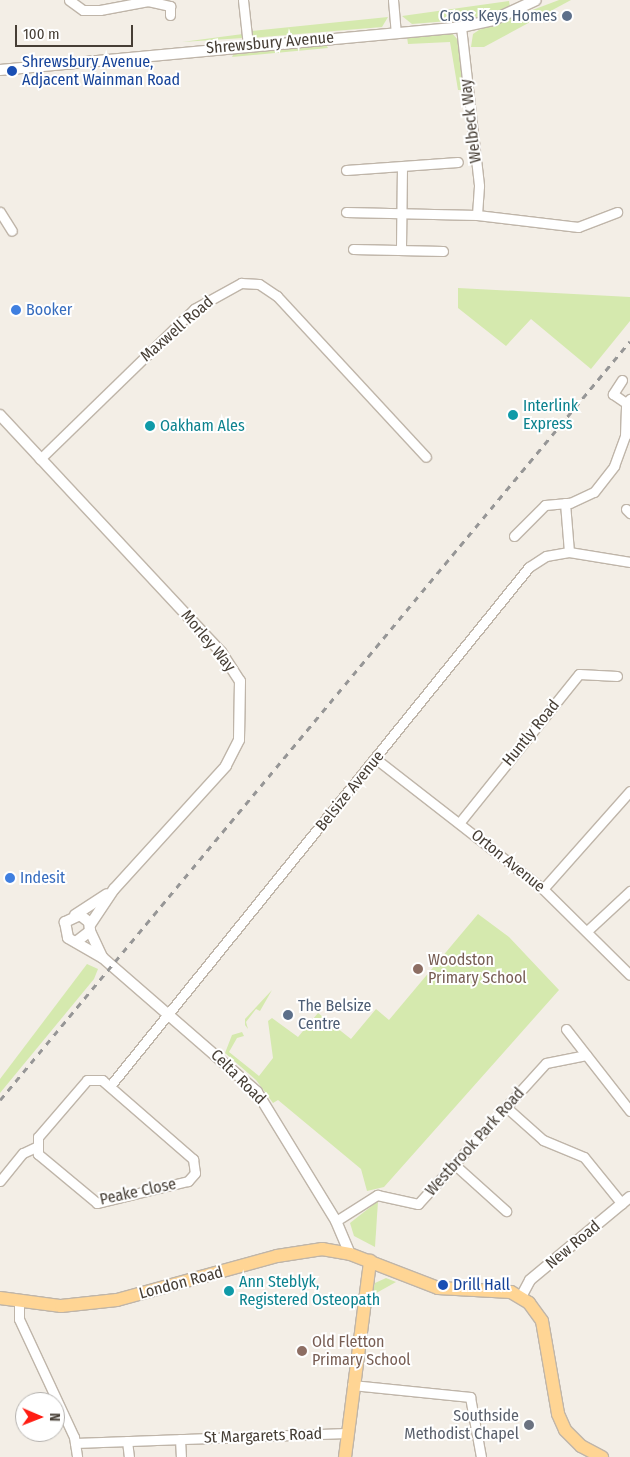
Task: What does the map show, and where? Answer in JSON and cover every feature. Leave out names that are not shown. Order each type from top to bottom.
[{"type":"main road","name":"London Road","points":[[0,1298],[19,1302],[82,1306],[277,1256],[322,1249],[350,1254],[438,1288],[499,1289],[521,1297]]},
{"type":"main road","points":[[345,1457],[352,1385],[370,1261]]},
{"type":"main road","points":[[521,1297],[542,1321],[558,1414],[565,1430],[581,1446],[602,1457]]},
{"type":"street","points":[[69,0],[83,10],[100,10],[148,1],[170,6],[170,14]]},
{"type":"street","points":[[243,0],[248,45]]},
{"type":"street","points":[[393,0],[396,33]]},
{"type":"street","name":"Shrewsbury Avenue","points":[[0,70],[248,45],[461,27],[493,20],[536,0]]},
{"type":"street","name":"Welbeck Way","points":[[461,27],[478,186],[477,215]]},
{"type":"street","name":"Welbeck Way","points":[[346,170],[458,162]]},
{"type":"street","points":[[400,248],[404,212],[402,167]]},
{"type":"street","points":[[0,212],[12,231]]},
{"type":"street","points":[[346,212],[477,215],[578,226],[617,212]]},
{"type":"street","points":[[353,249],[400,248],[443,251]]},
{"type":"street","name":"Maxwell Road","points":[[40,458],[194,309],[241,283],[259,284],[277,296],[426,457]]},
{"type":"street","points":[[514,536],[545,505],[566,503],[594,492],[614,466],[628,437],[628,401],[613,394],[622,380]]},
{"type":"street","name":"Morley Way","points":[[0,415],[221,652],[240,681],[242,725],[234,753],[215,781],[114,889],[90,928],[76,942]]},
{"type":"street","points":[[566,503],[570,552],[630,562]]},
{"type":"street","name":"Belsize Avenue","points":[[169,1014],[529,567],[546,556],[570,552]]},
{"type":"street","name":"Huntly Road","points":[[460,822],[579,674],[617,676]]},
{"type":"street","name":"Orton Avenue","points":[[376,758],[543,889],[630,975]]},
{"type":"street","points":[[543,889],[630,791]]},
{"type":"street","name":"Morley Way","points":[[75,915],[114,889]]},
{"type":"street","points":[[587,931],[630,891]]},
{"type":"street","points":[[76,942],[66,937],[64,927],[75,915],[90,928]]},
{"type":"street","name":"Celta Road","points":[[90,928],[102,958]]},
{"type":"street","name":"Celta Road","points":[[76,942],[102,958],[258,1092],[336,1221],[350,1254]]},
{"type":"street","points":[[110,1086],[169,1014]]},
{"type":"street","points":[[566,1029],[630,1111]]},
{"type":"street","name":"Westbrook Park Road","points":[[336,1221],[377,1195],[418,1204],[546,1062],[586,1055]]},
{"type":"street","name":"Peake Close","points":[[87,1080],[102,1080],[193,1159],[195,1173],[188,1181],[98,1203],[38,1154],[36,1147],[38,1137],[87,1080]]},
{"type":"street","points":[[506,1107],[543,1140],[584,1157],[627,1202]]},
{"type":"street","name":"Peake Close","points":[[0,1181],[23,1152],[36,1147]]},
{"type":"street","points":[[455,1165],[506,1211]]},
{"type":"street","name":"New Road","points":[[521,1297],[530,1280],[627,1202]]},
{"type":"street","points":[[19,1302],[19,1319],[75,1443],[77,1457]]},
{"type":"street","points":[[352,1385],[470,1397],[481,1457]]},
{"type":"street","name":"St Margarets Road","points":[[75,1443],[347,1433]]},
{"type":"street","name":"St Margarets Road","points":[[180,1439],[181,1457]]},
{"type":"street","points":[[127,1441],[129,1457]]},
{"type":"green space","points":[[559,0],[571,0],[484,47],[471,47],[473,34],[479,30]]},
{"type":"green space","points":[[509,1],[510,7],[472,19],[412,24],[402,16]]},
{"type":"green space","points":[[388,17],[382,27],[252,38],[252,31]]},
{"type":"green space","points":[[451,32],[458,40],[463,90],[458,90],[450,42],[408,44],[407,37]]},
{"type":"green space","points":[[243,34],[243,38],[182,42]]},
{"type":"green space","points":[[326,45],[328,48],[232,57],[234,53]]},
{"type":"green space","points":[[458,288],[630,297],[630,321],[591,369],[531,319],[506,346],[458,308]]},
{"type":"green space","points":[[478,914],[509,937],[559,990],[384,1187],[367,1191],[361,1169],[278,1100],[273,1103],[256,1080],[225,1053],[232,1035],[242,1032],[244,1036],[237,1038],[229,1052],[259,1076],[273,1058],[268,1021],[272,1018],[298,1037],[318,1013],[351,1039],[376,1009],[389,1020]]},
{"type":"green space","points":[[87,964],[98,969],[94,979],[0,1093],[0,1079]]},
{"type":"green space","points":[[272,990],[260,1011],[256,1009],[246,1022],[248,1029],[245,1025],[245,1019]]},
{"type":"green space","points":[[378,1201],[375,1247],[354,1236],[350,1223]]},
{"type":"green space","points":[[386,1278],[396,1282],[371,1296],[375,1283]]},
{"type":"railway","points":[[0,1100],[630,341]]},
{"type":"place","name":"Cross Keys Homes","points":[[567,16]]},
{"type":"place","name":"Shrewsbury Avenue, Adjacent Wainman Road","points":[[12,71]]},
{"type":"place","name":"Booker","points":[[16,310]]},
{"type":"place","name":"Interlink Express","points":[[513,415]]},
{"type":"place","name":"Oakham Ales","points":[[150,426]]},
{"type":"place","name":"Indesit","points":[[10,878]]},
{"type":"place","name":"Woodston Primary School","points":[[418,969]]},
{"type":"place","name":"The Belsize Centre","points":[[288,1015]]},
{"type":"place","name":"Drill Hall","points":[[443,1285]]},
{"type":"place","name":"Ann Steblyk, Registered Osteopath","points":[[229,1291]]},
{"type":"place","name":"Old Fletton Primary School","points":[[302,1351]]},
{"type":"place","name":"Southside Methodist Chapel","points":[[529,1425]]}]
